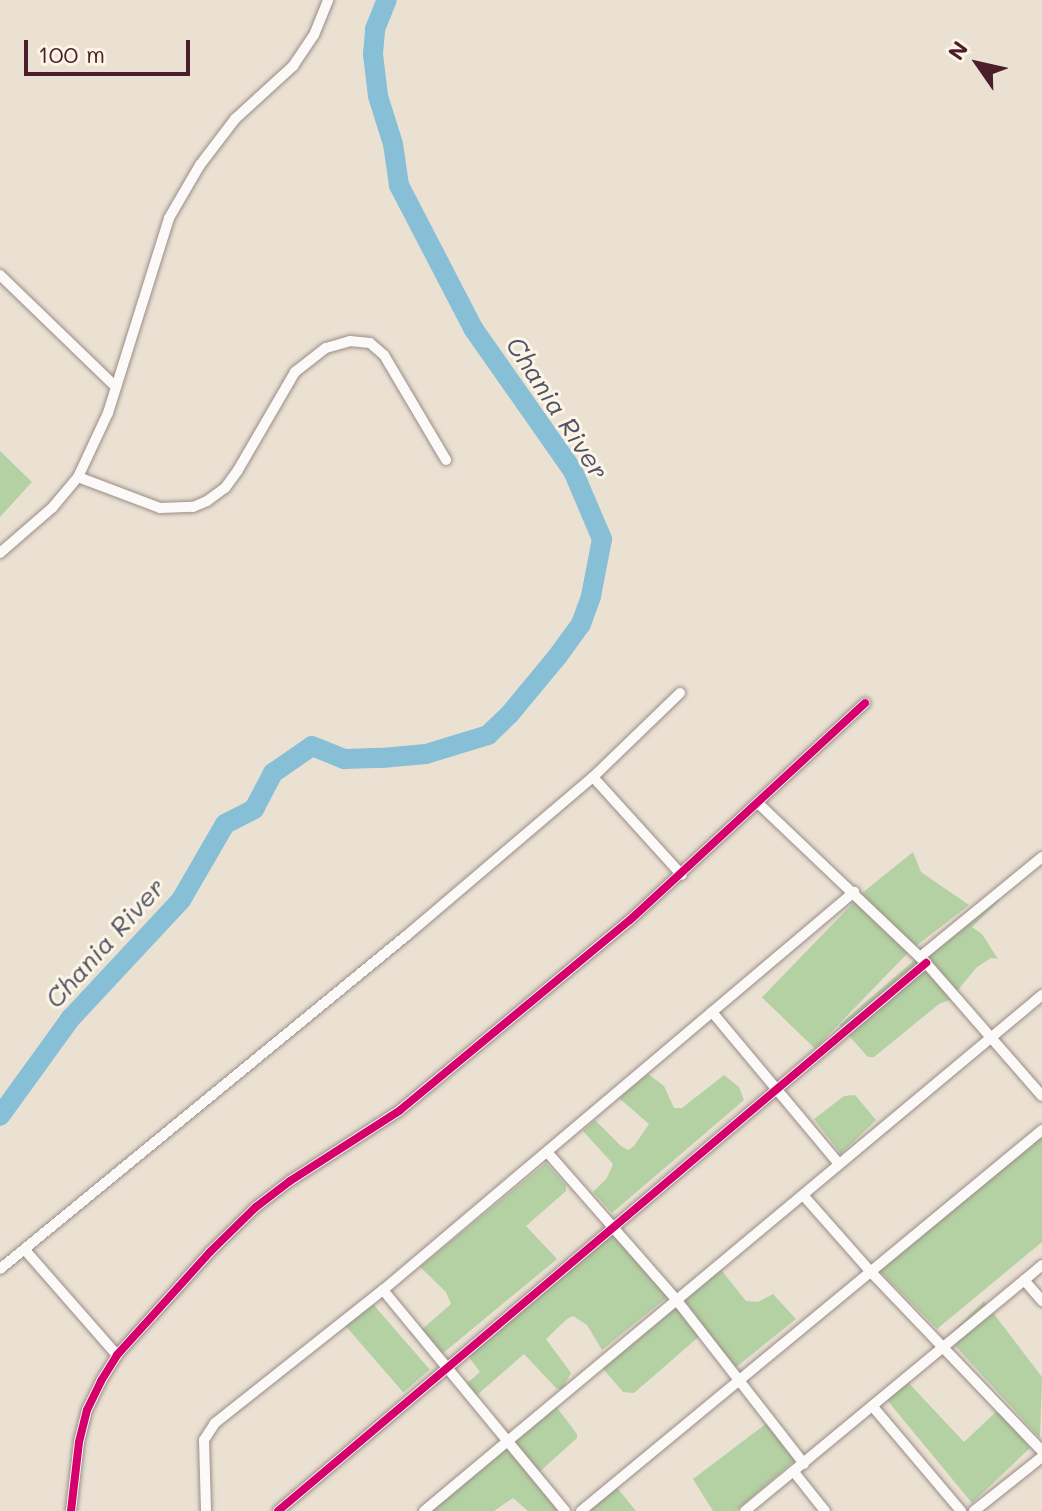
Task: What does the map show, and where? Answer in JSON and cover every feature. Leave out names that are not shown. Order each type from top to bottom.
[{"type":"street","points":[[0,553],[52,508],[78,477],[96,445],[169,218],[200,165],[235,119],[293,66],[314,35],[328,0]]},
{"type":"street","points":[[0,275],[116,387]]},
{"type":"street","points":[[78,477],[160,508],[175,510],[207,501],[225,488],[238,470],[295,372],[326,348],[350,341],[370,343],[384,355],[446,460]]},
{"type":"street","points":[[0,1269],[593,777],[680,693]]},
{"type":"street","points":[[71,1511],[74,1468],[87,1410],[117,1355],[210,1252],[256,1207],[290,1181],[399,1111],[682,875],[865,703]]},
{"type":"street","points":[[593,777],[682,875]]},
{"type":"street","points":[[758,803],[923,960],[1042,1096]]},
{"type":"street","points":[[278,1511],[1042,857]]},
{"type":"street","points":[[206,1511],[204,1440],[208,1430],[548,1153],[854,892]]},
{"type":"street","points":[[424,1511],[675,1298],[1042,995]]},
{"type":"street","points":[[712,1012],[839,1164]]},
{"type":"street","points":[[581,1511],[1042,1130]]},
{"type":"street","points":[[548,1153],[615,1225],[804,1464]]},
{"type":"street","points":[[803,1195],[1042,1454],[974,1511]]},
{"type":"street","points":[[25,1250],[117,1355]]},
{"type":"street","points":[[745,1511],[874,1408],[1042,1265]]},
{"type":"street","points":[[1024,1280],[1042,1301]]},
{"type":"street","points":[[383,1290],[444,1368],[565,1511]]},
{"type":"street","points":[[874,1408],[961,1511]]},
{"type":"street","points":[[794,1472],[825,1511]]},
{"type":"green space","points":[[0,451],[32,482],[0,517]]},
{"type":"green space","points":[[913,852],[921,872],[969,905],[916,946],[861,894]]},
{"type":"green space","points":[[995,891],[999,901],[972,927],[982,934],[998,959],[991,958],[977,967],[957,991],[922,954]]},
{"type":"green space","points":[[855,901],[908,952],[815,1049],[762,997]]},
{"type":"green space","points":[[917,958],[954,998],[939,1004],[874,1057],[868,1057],[839,1025]]},
{"type":"green space","points":[[648,1074],[664,1086],[674,1108],[682,1108],[724,1075],[739,1087],[744,1100],[612,1213],[593,1192],[607,1178],[613,1164],[583,1131],[595,1120],[621,1146],[628,1150],[634,1146],[649,1124],[619,1098]]},
{"type":"green space","points":[[855,1095],[876,1120],[841,1154],[814,1119],[844,1096]]},
{"type":"green space","points":[[1042,1132],[1042,1242],[937,1329],[874,1265]]},
{"type":"green space","points":[[546,1163],[566,1185],[566,1191],[526,1226],[557,1259],[436,1359],[409,1332],[421,1330],[451,1304],[446,1292],[420,1267]]},
{"type":"green space","points":[[611,1224],[671,1294],[602,1350],[587,1325],[573,1316],[567,1319],[546,1339],[571,1373],[563,1388],[557,1389],[524,1354],[470,1401],[459,1390],[480,1372],[464,1350]]},
{"type":"green space","points":[[718,1266],[746,1301],[758,1302],[773,1294],[796,1319],[735,1368],[680,1295]]},
{"type":"green space","points":[[674,1299],[702,1334],[634,1393],[623,1392],[599,1364]]},
{"type":"green space","points":[[984,1301],[1042,1377],[1040,1438],[947,1337]]},
{"type":"green space","points":[[372,1303],[430,1369],[403,1392],[346,1326]]},
{"type":"green space","points":[[904,1378],[964,1442],[998,1410],[1030,1448],[972,1503],[882,1394]]},
{"type":"green space","points":[[555,1405],[577,1438],[536,1475],[509,1443]]},
{"type":"green space","points":[[767,1423],[796,1459],[736,1511],[713,1511],[693,1479]]},
{"type":"green space","points":[[506,1446],[563,1511],[528,1511],[513,1498],[494,1511],[429,1511]]},
{"type":"green space","points":[[614,1484],[636,1511],[581,1511]]},
{"type":"waterway","name":"Chania River","points":[[0,1116],[71,1018],[181,900],[225,824],[254,809],[273,773],[312,746],[344,759],[382,758],[426,754],[488,735],[509,715],[557,657],[581,624],[591,596],[602,539],[573,471],[473,328],[399,185],[393,144],[378,96],[373,54],[375,29],[387,0]]},
{"type":"cycle path","points":[[71,1511],[79,1442],[87,1410],[101,1381],[117,1355],[210,1252],[256,1207],[290,1181],[399,1111],[630,920],[865,703]]},
{"type":"cycle path","points":[[278,1511],[926,963]]}]
